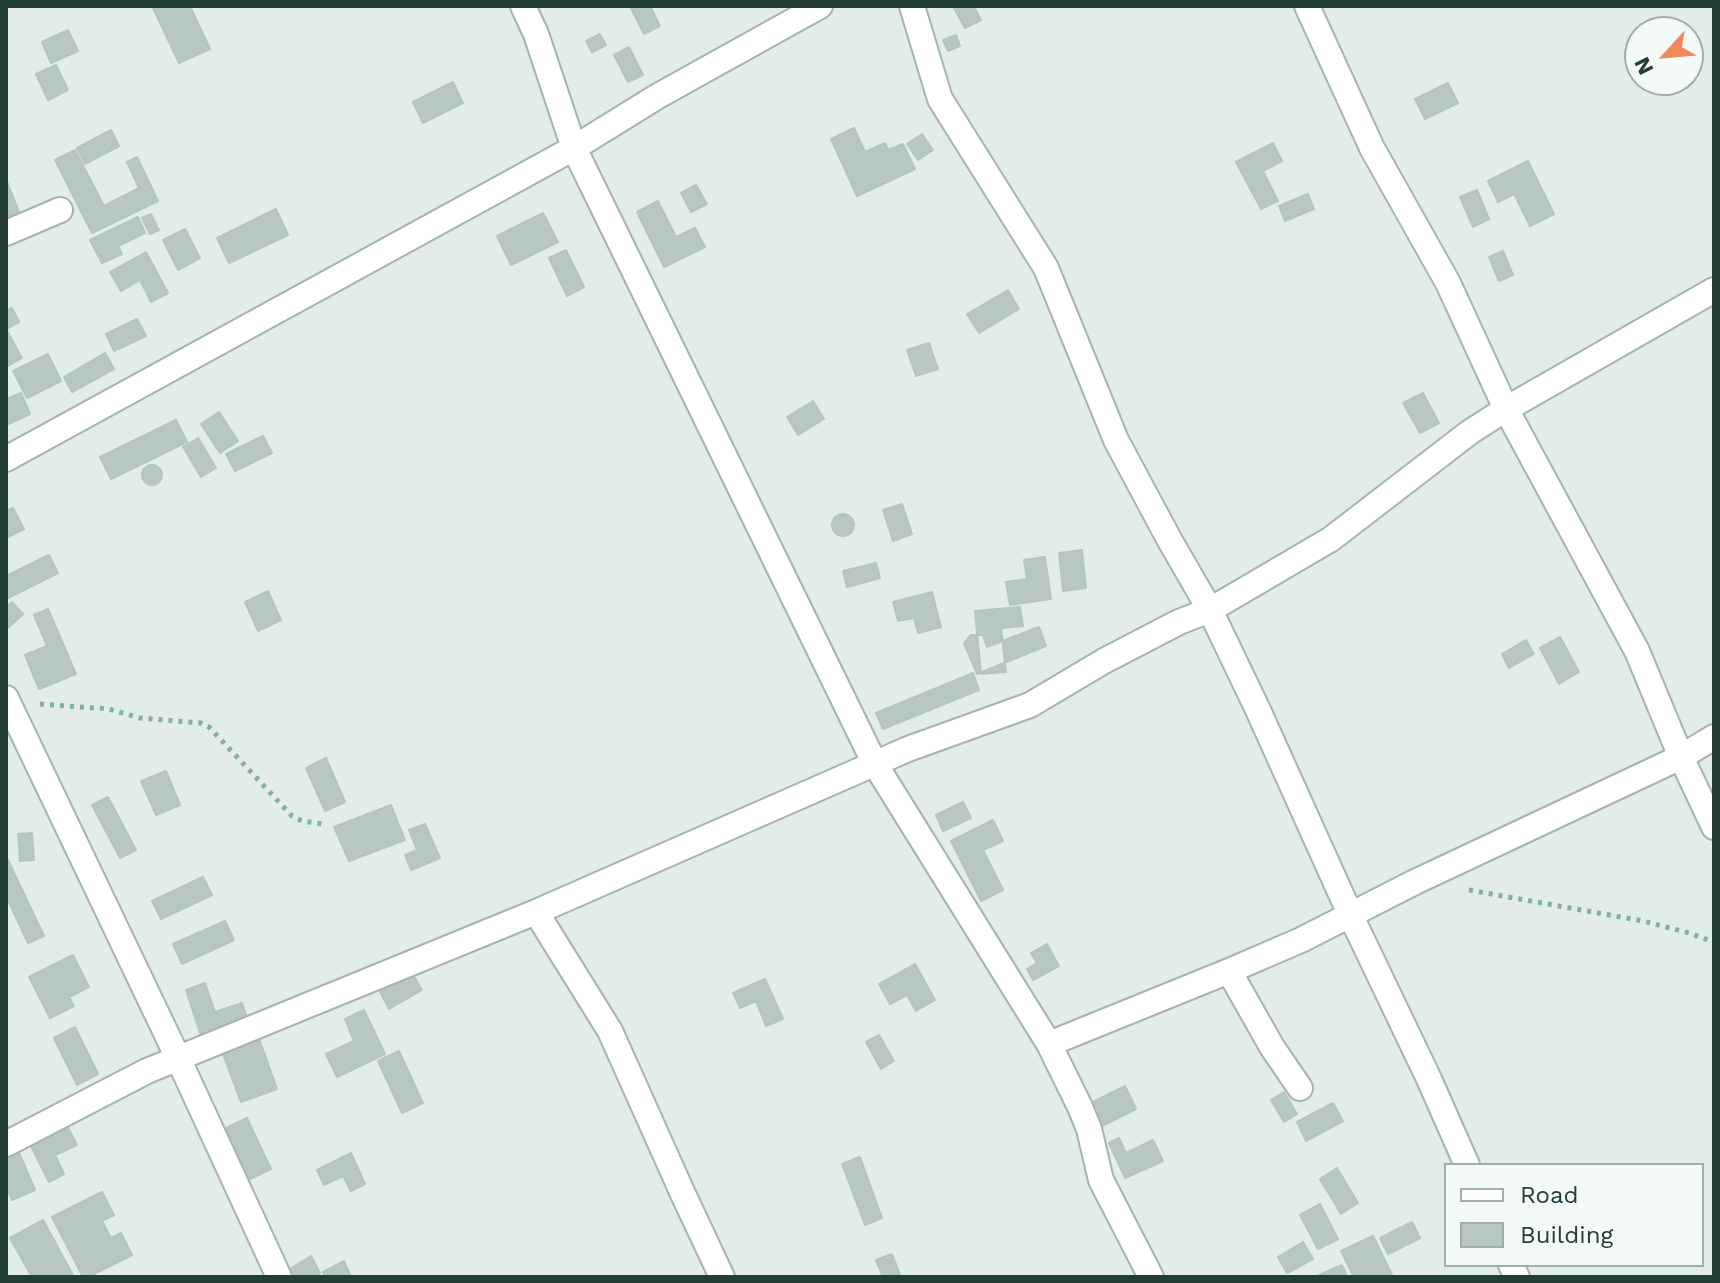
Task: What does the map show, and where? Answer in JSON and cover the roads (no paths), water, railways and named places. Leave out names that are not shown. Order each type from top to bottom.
[{"type":"street","points":[[523,6],[536,34],[574,148],[875,764],[1049,1044],[1089,1129],[1101,1180],[1151,1277]]},
{"type":"street","points":[[6,459],[574,148],[658,96],[820,6]]},
{"type":"street","points":[[912,6],[940,99],[1046,268],[1116,440],[1210,610],[1466,1163]]},
{"type":"street","points":[[1307,6],[1372,148],[1459,305],[1506,409],[1637,651],[1714,827]]},
{"type":"street","points":[[6,233],[60,210]]},
{"type":"street","points":[[6,1144],[178,1058],[536,912],[908,749],[1030,705],[1104,661],[1179,622],[1210,610],[1331,539],[1442,453],[1506,409],[1714,290]]},
{"type":"street","points":[[7,700],[279,1277]]},
{"type":"street","points":[[1049,1044],[1301,940],[1415,882],[1681,757],[1714,737]]},
{"type":"street","points":[[536,912],[610,1031],[722,1277]]},
{"type":"street","points":[[1229,971],[1272,1047],[1300,1088]]}]
